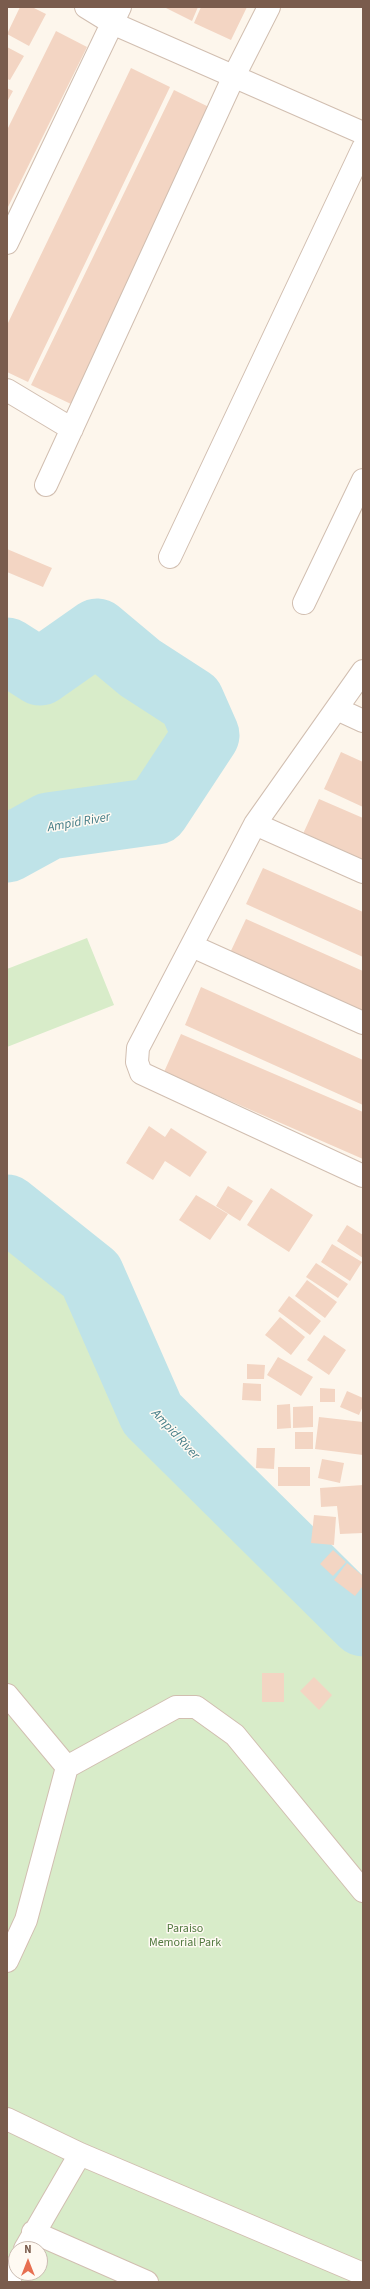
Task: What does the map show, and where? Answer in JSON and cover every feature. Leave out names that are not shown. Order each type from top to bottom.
[{"type":"street","points":[[86,7],[116,15],[234,76],[363,133]]},
{"type":"street","points":[[46,485],[234,76],[269,7]]},
{"type":"street","points":[[7,244],[116,15]]},
{"type":"street","points":[[170,557],[363,148]]},
{"type":"street","points":[[7,390],[72,429]]},
{"type":"street","points":[[304,603],[363,480]]},
{"type":"street","points":[[363,671],[255,824],[138,1048],[137,1062],[141,1073],[363,1176]]},
{"type":"street","points":[[336,709],[363,721]]},
{"type":"street","points":[[255,824],[363,872]]},
{"type":"street","points":[[192,946],[363,1023]]},
{"type":"street","points":[[7,1695],[67,1767]]},
{"type":"street","points":[[7,1961],[26,1920],[67,1767],[176,1707],[196,1706],[235,1735],[363,1891]]},
{"type":"street","points":[[7,2119],[80,2154],[363,2274]]},
{"type":"street","points":[[80,2154],[29,2240],[147,2282]]},
{"type":"green space","points":[[97,632],[140,668],[191,701],[206,735],[156,811],[49,826],[7,849],[7,651],[40,671]]},
{"type":"green space","points":[[87,938],[114,1005],[7,1047],[7,969]]},
{"type":"green space","name":"Paraiso Memorial Park","points":[[7,1208],[91,1275],[152,1414],[363,1623],[363,2282],[7,2282]]},
{"type":"building","points":[[20,7],[32,7],[46,14],[29,46],[7,34]]},
{"type":"building","points":[[164,7],[198,7],[192,21]]},
{"type":"building","points":[[201,7],[247,7],[231,40],[194,23]]},
{"type":"building","points":[[56,31],[87,47],[7,209],[7,130]]},
{"type":"building","points":[[7,47],[24,56],[10,80],[7,79]]},
{"type":"building","points":[[131,68],[170,87],[28,382],[7,372],[7,325]]},
{"type":"building","points":[[7,88],[13,91],[7,102]]},
{"type":"building","points":[[174,90],[213,109],[71,404],[31,385]]},
{"type":"building","points":[[7,549],[52,568],[43,587],[7,572]]},
{"type":"building","points":[[341,752],[363,762],[363,807],[324,789]]},
{"type":"building","points":[[319,799],[363,818],[363,863],[302,836]]},
{"type":"building","points":[[263,868],[363,912],[363,957],[246,904]]},
{"type":"building","points":[[246,919],[363,971],[363,1016],[229,955]]},
{"type":"building","points":[[201,987],[363,1060],[363,1105],[185,1025]]},
{"type":"building","points":[[181,1034],[363,1112],[363,1159],[164,1072]]},
{"type":"building","points":[[149,1126],[165,1137],[171,1128],[207,1152],[190,1177],[165,1161],[153,1180],[126,1163]]},
{"type":"building","points":[[228,1186],[253,1201],[240,1221],[216,1206]]},
{"type":"building","points":[[271,1188],[313,1215],[289,1252],[247,1225]]},
{"type":"building","points":[[196,1195],[228,1214],[210,1240],[179,1220]]},
{"type":"building","points":[[347,1225],[363,1235],[363,1258],[337,1241]]},
{"type":"building","points":[[332,1244],[362,1262],[350,1281],[321,1262]]},
{"type":"building","points":[[316,1263],[348,1284],[338,1298],[306,1277]]},
{"type":"building","points":[[307,1280],[337,1302],[325,1318],[295,1296]]},
{"type":"building","points":[[289,1296],[321,1321],[310,1335],[278,1311]]},
{"type":"building","points":[[280,1317],[305,1337],[291,1355],[265,1335]]},
{"type":"building","points":[[324,1335],[346,1350],[329,1375],[307,1360]]},
{"type":"building","points":[[278,1357],[313,1377],[301,1396],[267,1375]]},
{"type":"building","points":[[247,1364],[265,1365],[264,1379],[247,1379]]},
{"type":"building","points":[[243,1383],[261,1384],[261,1401],[242,1400]]},
{"type":"building","points":[[320,1388],[335,1389],[335,1402],[320,1402]]},
{"type":"building","points":[[347,1391],[363,1398],[363,1406],[359,1415],[340,1407]]},
{"type":"building","points":[[290,1404],[291,1428],[277,1429],[277,1405]]},
{"type":"building","points":[[313,1406],[313,1427],[293,1428],[293,1407]]},
{"type":"building","points":[[319,1417],[363,1422],[363,1455],[315,1449]]},
{"type":"building","points":[[295,1432],[313,1432],[313,1449],[295,1449]]},
{"type":"building","points":[[257,1448],[275,1448],[274,1469],[256,1468]]},
{"type":"building","points":[[322,1459],[344,1463],[340,1483],[318,1478]]},
{"type":"building","points":[[278,1467],[310,1467],[310,1486],[278,1486]]},
{"type":"building","points":[[363,1485],[363,1533],[340,1534],[337,1506],[321,1507],[320,1488]]},
{"type":"building","points":[[314,1515],[336,1517],[334,1545],[311,1543]]},
{"type":"building","points":[[333,1550],[346,1562],[333,1576],[320,1564]]},
{"type":"building","points":[[347,1563],[363,1576],[363,1586],[355,1596],[334,1580]]},
{"type":"building","points":[[262,1673],[284,1673],[284,1702],[262,1702]]},
{"type":"building","points":[[314,1677],[332,1695],[319,1710],[300,1691]]},
{"type":"waterway","points":[[7,651],[40,672],[97,632],[140,668],[191,701],[206,735],[156,811],[49,826],[7,849]]},
{"type":"waterway","name":"Ampid River","points":[[7,1208],[91,1275],[152,1414],[363,1623]]}]
